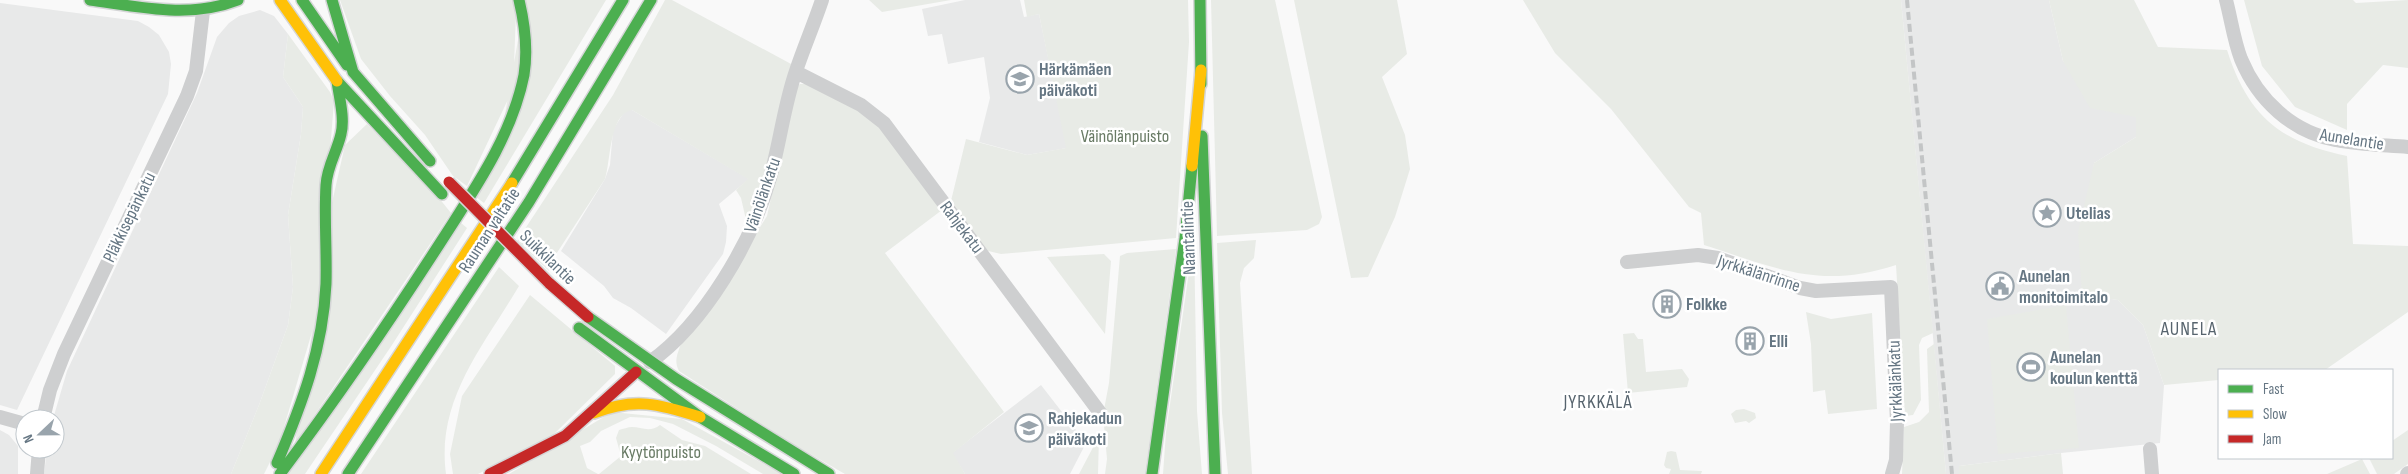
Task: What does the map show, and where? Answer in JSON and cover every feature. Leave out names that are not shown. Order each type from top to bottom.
[{"type":"main road","points":[[90,0],[170,10],[203,11],[223,7],[238,0]]},
{"type":"main road","name":"Suikkilantie","points":[[280,0],[336,82],[504,258]]},
{"type":"main road","name":"Suikkilantie","points":[[302,0],[352,72],[443,175],[548,283],[588,318],[650,362],[776,443],[829,474]]},
{"type":"main road","points":[[332,0],[352,72]]},
{"type":"main road","points":[[280,474],[335,402],[396,313],[471,194],[499,144],[516,104],[525,69],[526,37],[519,0]]},
{"type":"main road","name":"Rauman valtatie","points":[[321,474],[512,183],[623,0]]},
{"type":"main road","name":"Rauman valtatie","points":[[348,474],[529,202],[651,0]]},
{"type":"main road","name":"Naantalintie","points":[[1200,0],[1206,273],[1215,474]]},
{"type":"main road","points":[[1152,474],[1186,238],[1201,70]]},
{"type":"main road","points":[[274,474],[304,399],[313,369],[323,317],[326,275],[326,184],[328,167],[341,134],[342,121],[336,82]]},
{"type":"main road","points":[[576,325],[636,372],[700,417],[794,474]]},
{"type":"main road","points":[[490,474],[557,441],[592,414],[612,391],[650,362]]},
{"type":"main road","points":[[592,414],[620,403],[639,401],[700,417]]},
{"type":"street","name":"Väinölänkatu","points":[[650,362],[669,348],[686,330],[745,244],[770,178],[796,72],[822,0]]},
{"type":"street","name":"Aunelantie","points":[[2226,0],[2241,59],[2263,96],[2284,117],[2294,125],[2335,140],[2360,144],[2408,147]]},
{"type":"street","name":"Pläkkisepänkatu","points":[[45,409],[50,390],[64,354],[187,96],[196,71],[203,11]]},
{"type":"street","name":"Rahjekatu","points":[[796,72],[861,105],[884,123],[1101,414]]},
{"type":"street","name":"Jyrkkälänrinne","points":[[1627,262],[1698,255],[1718,258],[1800,288],[1816,291],[1891,287]]},
{"type":"street","name":"Jyrkkälänkatu","points":[[1891,287],[1897,422],[1896,460],[1892,474]]},
{"type":"street","points":[[0,417],[15,421]]},
{"type":"street","points":[[2150,449],[2152,474]]},
{"type":"street","points":[[37,474],[38,459]]},
{"type":"shaded area","name":"Härkämäen päiväkoti","points":[[965,0],[1020,0],[1024,17],[1039,14],[1067,148],[1027,155],[979,142],[990,98],[984,57],[948,64],[942,34],[928,36],[922,9]]},
{"type":"shaded area","points":[[1901,0],[2049,0],[2063,61],[2136,117],[2136,137],[2094,163],[2083,295],[2118,300],[2143,325],[2164,385],[2160,443],[1959,466],[1959,474],[1946,474]]},
{"type":"shaded area","points":[[0,3],[138,21],[159,35],[169,52],[171,64],[168,94],[17,409],[0,405]]},
{"type":"shaded area","points":[[260,10],[274,16],[288,34],[283,77],[303,107],[301,134],[288,215],[293,287],[288,325],[231,474],[44,474],[46,459],[65,459],[65,409],[56,409],[67,371],[197,93],[217,37],[229,23],[239,16]]},
{"type":"shaded area","points":[[632,110],[749,179],[719,204],[727,226],[723,254],[666,334],[631,308],[613,298],[604,286],[561,251],[605,179],[610,165],[613,130],[624,112]]},
{"type":"shaded area","name":"Rahjekadun päiväkoti","points":[[1041,385],[1086,443],[1070,474],[965,474],[952,453]]},
{"type":"shaded area","points":[[0,430],[9,435],[15,442],[15,459],[18,459],[18,474],[0,474]]},
{"type":"green space","points":[[340,0],[512,0],[516,14],[513,89],[467,186],[453,176],[425,135],[390,96],[361,59]]},
{"type":"green space","points":[[525,0],[606,0],[484,203],[476,197],[497,160]]},
{"type":"green space","points":[[665,0],[672,0],[793,65],[761,195],[747,224],[741,198],[736,190],[748,179],[632,110],[624,113],[615,129],[605,179],[549,265],[549,271],[517,241],[613,95]]},
{"type":"green space","points":[[869,0],[951,0],[882,12]]},
{"type":"green space","name":"Väinölänpuisto","points":[[1024,0],[1188,0],[1189,42],[1176,238],[1001,254],[984,250],[950,205],[966,139],[1027,155],[1066,148],[1039,14],[1027,17]]},
{"type":"green space","points":[[1211,0],[1275,0],[1322,217],[1319,224],[1307,230],[1217,236]]},
{"type":"green space","points":[[1294,0],[1397,0],[1407,54],[1382,77],[1405,135],[1410,169],[1395,217],[1368,277],[1351,278]]},
{"type":"green space","points":[[1523,0],[1901,0],[1933,333],[1922,338],[1919,345],[1921,400],[1913,415],[1905,416],[1896,265],[1844,276],[1820,276],[1776,268],[1704,245],[1701,213],[1689,207],[1611,109],[1555,53]]},
{"type":"green space","points":[[2049,0],[2134,0],[2158,47],[2227,50],[2235,73],[2245,92],[2257,109],[2270,122],[2285,134],[2303,143],[2347,156],[2353,244],[2408,246],[2408,312],[2326,369],[2218,369],[2218,380],[2164,385],[2143,325],[2118,300],[2082,295],[2078,232],[2094,163],[2136,137],[2136,117],[2090,108],[2063,61]]},
{"type":"green space","points":[[2244,0],[2353,0],[2356,3],[2408,0],[2408,68],[2383,65],[2347,104],[2347,130],[2295,107],[2262,66]]},
{"type":"green space","points":[[288,34],[330,92],[334,101],[317,315],[279,444],[264,474],[231,474],[288,325],[293,287],[288,215],[301,134],[303,107],[283,77]]},
{"type":"green space","points":[[800,84],[807,84],[862,111],[885,133],[942,210],[885,253],[1004,412],[953,453],[965,474],[845,474],[791,443],[679,371],[677,367],[676,358],[680,346],[741,258],[767,216],[796,87]]},
{"type":"green space","points":[[367,124],[439,198],[451,213],[295,444],[331,207],[345,145]]},
{"type":"green space","points":[[460,222],[467,228],[392,345],[305,474],[288,474]]},
{"type":"green space","points":[[1194,237],[1197,411],[1202,474],[1163,474],[1166,432]]},
{"type":"green space","points":[[1256,240],[1254,258],[1244,268],[1240,283],[1252,474],[1228,474],[1222,413],[1217,243]]},
{"type":"green space","points":[[1176,249],[1145,474],[1105,474],[1107,459],[1103,415],[1109,383],[1120,256],[1127,253]]},
{"type":"green space","points":[[1104,254],[1111,261],[1105,334],[1047,257]]},
{"type":"green space","points":[[499,267],[519,286],[477,353],[455,398],[448,422],[445,447],[446,474],[361,474]]},
{"type":"green space","points":[[530,295],[615,366],[615,374],[552,436],[478,474],[453,474],[450,454],[462,396]]},
{"type":"green space","name":"Aunelan koulun kenttä","points":[[2066,305],[2079,448],[1998,454],[1987,319]]},
{"type":"green space","points":[[1806,312],[1831,319],[1872,313],[1877,409],[1828,414],[1825,390],[1813,392],[1811,344]]},
{"type":"green space","points":[[1634,333],[1638,339],[1643,339],[1646,372],[1682,369],[1689,379],[1687,387],[1628,393],[1623,334]]},
{"type":"green space","points":[[1934,344],[1946,474],[1902,474],[1904,427],[1919,422],[1929,412],[1927,349]]},
{"type":"green space","points":[[1744,409],[1755,413],[1756,418],[1749,423],[1746,421],[1735,423],[1731,414],[1736,410]]},
{"type":"green space","points":[[612,412],[682,419],[782,474],[763,474],[716,446],[673,424],[650,418],[630,417],[601,431],[590,442],[580,446],[587,468],[598,474],[509,474]]},
{"type":"green space","name":"Kyytönpuisto","points":[[660,425],[682,440],[705,446],[751,474],[599,474],[621,456],[616,438],[619,430],[632,427],[653,429]]},
{"type":"green space","points":[[2408,430],[2408,464],[2394,474],[2377,474],[2370,459],[2393,459],[2393,440]]},
{"type":"green space","points":[[1099,436],[1098,474],[1079,474]]},
{"type":"green space","points":[[1667,452],[1676,452],[1680,470],[1702,471],[1701,474],[1669,474],[1671,469],[1666,468],[1664,465]]},
{"type":"green space","points":[[2061,453],[2063,474],[1959,474],[1959,466]]},
{"type":"green space","points":[[2362,459],[2370,474],[2327,474]]},
{"type":"railway","points":[[1907,0],[1952,474]]},
{"type":"traffic: fast","points":[[90,0],[165,10],[202,9],[238,0]]},
{"type":"traffic: fast","points":[[302,0],[347,65]]},
{"type":"traffic: fast","points":[[332,0],[353,72]]},
{"type":"traffic: fast","points":[[280,474],[344,387],[405,297],[492,160],[511,119],[524,75],[525,38],[519,0]]},
{"type":"traffic: fast","points":[[512,183],[623,0]]},
{"type":"traffic: fast","points":[[348,474],[529,202],[651,0]]},
{"type":"traffic: fast","points":[[1200,0],[1201,84]]},
{"type":"traffic: fast","points":[[353,72],[430,161]]},
{"type":"traffic: fast","points":[[337,81],[442,194]]},
{"type":"traffic: fast","points":[[277,463],[303,398],[321,331],[326,284],[326,185],[328,172],[342,128],[337,81]]},
{"type":"traffic: fast","points":[[1202,136],[1215,474]]},
{"type":"traffic: fast","points":[[1152,474],[1185,238],[1192,166]]},
{"type":"traffic: fast","points":[[588,317],[676,379],[829,474]]},
{"type":"traffic: fast","points":[[579,328],[700,417],[794,474]]},
{"type":"traffic: slow","points":[[280,0],[337,81]]},
{"type":"traffic: slow","points":[[1192,166],[1201,70]]},
{"type":"traffic: slow","points":[[321,474],[512,183]]},
{"type":"traffic: slow","points":[[594,413],[622,405],[647,404],[700,417]]},
{"type":"traffic: jam","points":[[449,182],[549,283],[588,317]]},
{"type":"traffic: jam","points":[[490,474],[565,436],[636,372]]},
{"type":"place","name":"Härkämäen päiväkoti","points":[[1020,79]]},
{"type":"place","name":"Utelias","points":[[2047,213]]},
{"type":"place","name":"Aunelan monitoimitalo","points":[[2000,286]]},
{"type":"place","name":"Folkke","points":[[1667,304]]},
{"type":"place","name":"Elli","points":[[1750,341]]},
{"type":"place","name":"Aunelan koulun kenttä","points":[[2031,367]]},
{"type":"place","name":"Rahjekadun päiväkoti","points":[[1029,428]]},
{"type":"district","name":"AUNELA","points":[[2189,328]]},
{"type":"district","name":"JYRKKÄLÄ","points":[[1598,401]]}]
